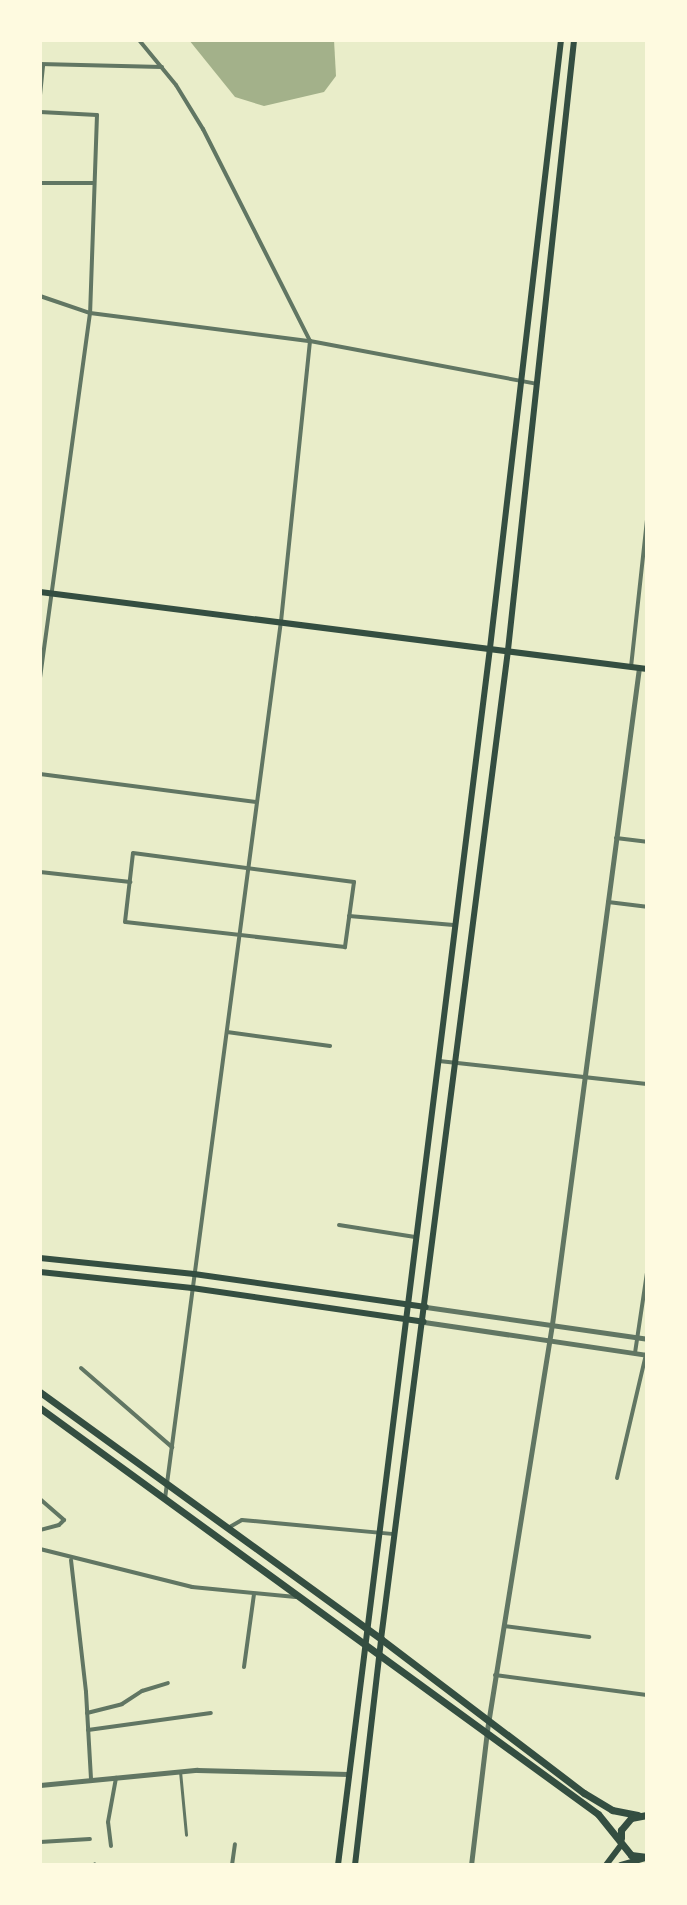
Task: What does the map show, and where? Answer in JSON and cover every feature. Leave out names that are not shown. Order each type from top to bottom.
[{"type":"main road","points":[[338,1865],[490,648],[561,40]]},
{"type":"main road","points":[[355,1865],[379,1654],[508,650],[574,40]]},
{"type":"main road","points":[[40,592],[639,668]]},
{"type":"main road","points":[[40,1258],[194,1274],[426,1307]]},
{"type":"main road","points":[[40,1272],[192,1288],[424,1322]]},
{"type":"main road","points":[[40,1392],[381,1639],[584,1793],[627,1816],[643,1815]]},
{"type":"main road","points":[[40,1408],[487,1730],[598,1814],[631,1855],[646,1857]]},
{"type":"main road","points":[[606,1865],[621,1841],[625,1823],[643,1815]]},
{"type":"main road","points":[[621,1865],[646,1857]]},
{"type":"street","points":[[139,40],[176,85],[226,171],[310,341],[281,621],[237,933],[227,1032],[165,1498]]},
{"type":"street","points":[[40,95],[42,64],[162,67]]},
{"type":"street","points":[[40,112],[97,115],[90,313],[40,678]]},
{"type":"street","points":[[40,183],[94,183]]},
{"type":"street","points":[[40,296],[90,313],[310,341],[537,384]]},
{"type":"street","points":[[471,1865],[488,1719],[552,1324],[639,668],[647,520]]},
{"type":"street","points":[[40,774],[256,802]]},
{"type":"street","points":[[616,838],[647,842]]},
{"type":"street","points":[[133,853],[247,870],[354,882],[345,947],[125,922],[133,853]]},
{"type":"street","points":[[40,872],[130,882]]},
{"type":"street","points":[[608,902],[647,907]]},
{"type":"street","points":[[349,916],[454,925]]},
{"type":"street","points":[[227,1032],[330,1046]]},
{"type":"street","points":[[437,1061],[647,1084]]},
{"type":"street","points":[[339,1225],[415,1237]]},
{"type":"street","points":[[635,1353],[647,1273]]},
{"type":"street","points":[[426,1307],[647,1339]]},
{"type":"street","points":[[424,1322],[646,1354],[617,1478]]},
{"type":"street","points":[[81,1368],[172,1447]]},
{"type":"street","points":[[40,1499],[64,1520],[59,1525],[40,1530]]},
{"type":"street","points":[[228,1528],[242,1520],[395,1534]]},
{"type":"street","points":[[40,1549],[192,1587],[302,1598]]},
{"type":"street","points":[[71,1559],[91,1780]]},
{"type":"street","points":[[244,1667],[254,1594]]},
{"type":"street","points":[[503,1626],[589,1637]]},
{"type":"street","points":[[495,1675],[647,1695]]},
{"type":"street","points":[[87,1713],[119,1706],[142,1691],[168,1683]]},
{"type":"street","points":[[88,1730],[211,1713]]},
{"type":"street","points":[[180,1771],[186,1835]]},
{"type":"street","points":[[40,1785],[180,1771],[348,1774]]},
{"type":"street","points":[[111,1846],[108,1822],[116,1778]]},
{"type":"street","points":[[40,1842],[90,1839]]},
{"type":"street","points":[[232,1865],[235,1844]]},
{"type":"shaded area","points":[[189,40],[334,40],[336,76],[324,92],[264,106],[235,97]]}]
